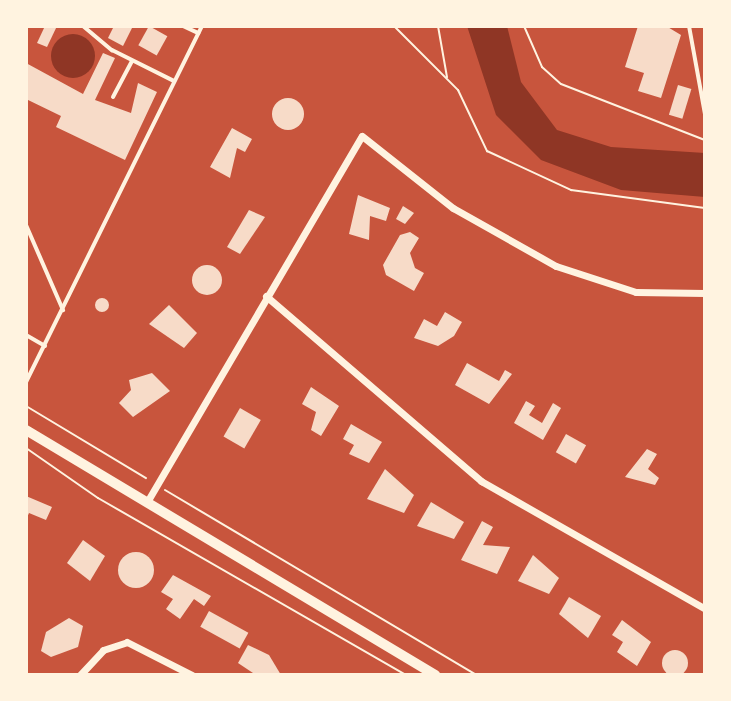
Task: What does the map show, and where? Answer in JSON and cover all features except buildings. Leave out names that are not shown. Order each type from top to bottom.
[{"type":"main road","points":[[26,430],[435,675]]},
{"type":"street","points":[[147,502],[352,144],[369,137],[453,208],[556,266],[636,292],[705,293]]},
{"type":"street","points":[[266,296],[481,481],[705,609]]},
{"type":"street","points":[[80,675],[103,650],[127,642],[192,675]]},
{"type":"lane","points":[[83,26],[132,60],[174,81]]},
{"type":"lane","points":[[183,26],[198,33]]},
{"type":"lane","points":[[26,382],[202,26]]},
{"type":"lane","points":[[689,26],[705,114]]},
{"type":"lane","points":[[113,97],[132,60]]},
{"type":"lane","points":[[26,225],[63,310]]},
{"type":"lane","points":[[26,335],[45,347]]},
{"type":"path","points":[[394,26],[447,78],[487,151],[571,190],[705,208]]},
{"type":"path","points":[[438,26],[447,78]]},
{"type":"path","points":[[524,26],[542,67],[561,84],[705,140]]},
{"type":"path","points":[[26,406],[477,675]]},
{"type":"path","points":[[26,448],[110,505],[406,675]]},
{"type":"shaded area","points":[[467,26],[507,26],[521,82],[557,130],[611,147],[705,153],[705,197],[621,190],[541,160],[496,115]]},
{"type":"shaded area","points":[[73,34],[89,40],[95,56],[89,72],[73,78],[57,72],[51,56],[57,40]]}]
